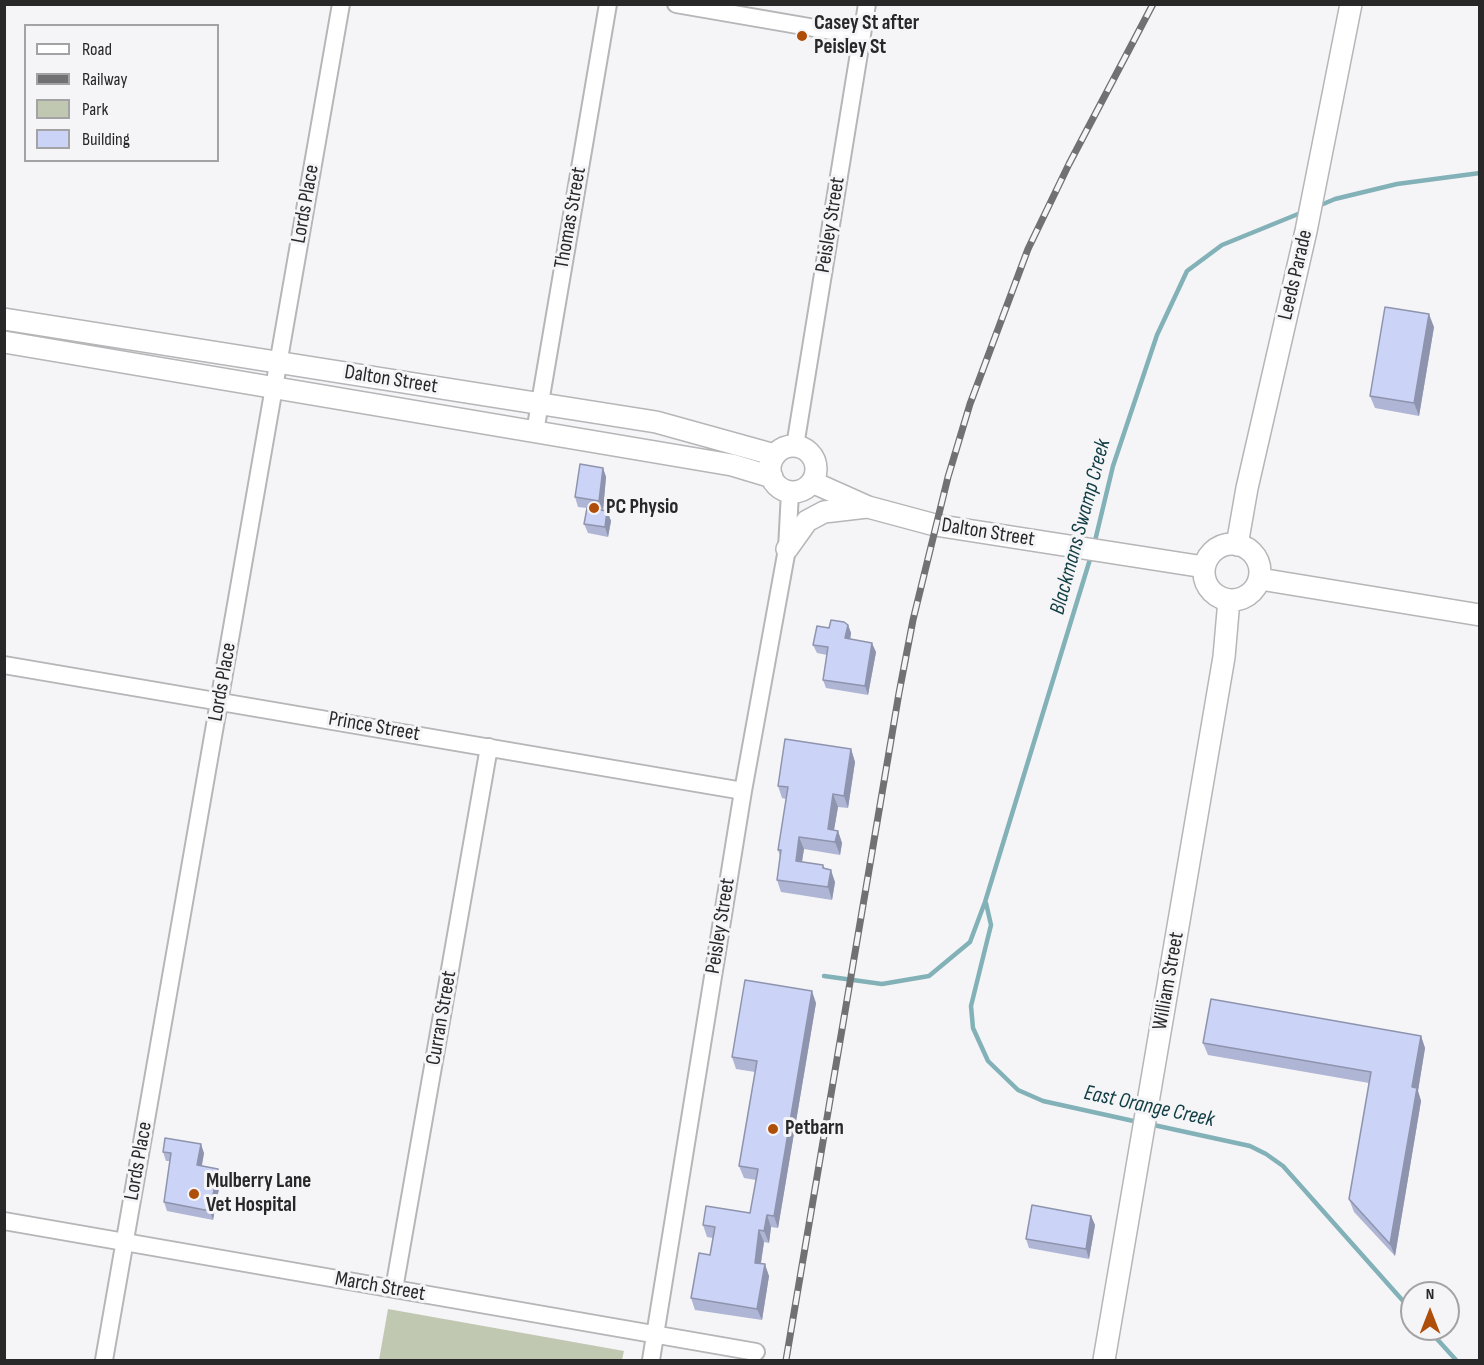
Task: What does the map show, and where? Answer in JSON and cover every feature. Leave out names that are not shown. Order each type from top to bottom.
[{"type":"main road","name":"Leeds Parade","points":[[1237,544],[1247,488],[1306,231],[1351,4]]},
{"type":"main road","name":"Dalton Street","points":[[4,318],[656,422],[775,455]]},
{"type":"main road","name":"Dalton Street","points":[[4,342],[732,465],[772,477]]},
{"type":"main road","points":[[795,446],[808,451],[816,462],[812,482],[803,490],[790,492],[779,487],[772,477],[771,462],[775,455],[780,450],[795,446]]},
{"type":"main road","name":"Dalton Street","points":[[812,482],[868,507],[935,525],[1204,567]]},
{"type":"main road","points":[[787,549],[807,521],[814,517],[824,512],[868,507]]},
{"type":"main road","points":[[1237,544],[1246,548],[1258,561],[1260,579],[1257,586],[1245,597],[1229,600],[1212,593],[1204,576],[1204,567],[1213,552],[1220,547],[1237,544]]},
{"type":"main road","points":[[1260,579],[1479,615]]},
{"type":"main road","name":"William Street","points":[[1104,1360],[1224,657],[1229,600]]},
{"type":"street","name":"Lords Place","points":[[104,1360],[341,4]]},
{"type":"street","name":"Thomas Street","points":[[535,432],[608,4]]},
{"type":"street","points":[[676,4],[861,36]]},
{"type":"street","name":"Peisley Street","points":[[795,446],[867,4]]},
{"type":"street","name":"Peisley Street","points":[[651,1360],[743,791],[787,549],[790,492]]},
{"type":"street","name":"Prince Street","points":[[4,664],[743,791]]},
{"type":"street","name":"Curran Street","points":[[394,1289],[489,747]]},
{"type":"street","name":"March Street","points":[[4,1221],[756,1352]]},
{"type":"green space","points":[[388,1309],[624,1351],[622,1360],[379,1360]]},
{"type":"building","points":[[1385,307],[1429,314],[1414,403],[1370,396]]},
{"type":"building","points":[[580,464],[603,468],[599,501],[575,497]]},
{"type":"building","points":[[587,508],[607,511],[605,527],[584,524]]},
{"type":"building","points":[[831,620],[848,625],[845,638],[872,643],[865,686],[823,680],[828,647],[813,645],[817,626],[829,628]]},
{"type":"building","points":[[785,739],[851,749],[844,796],[833,794],[828,829],[838,831],[835,842],[799,837],[796,861],[823,865],[823,868],[831,870],[828,887],[777,880],[781,850],[778,850],[788,787],[778,786]]},
{"type":"building","points":[[745,980],[812,991],[774,1216],[767,1215],[764,1231],[759,1230],[755,1263],[765,1264],[757,1309],[691,1298],[699,1253],[710,1255],[715,1227],[703,1225],[706,1206],[750,1213],[758,1169],[739,1166],[757,1061],[732,1057]]},
{"type":"building","points":[[1211,999],[1421,1036],[1412,1087],[1417,1088],[1390,1244],[1349,1199],[1371,1072],[1203,1043]]},
{"type":"building","points":[[165,1138],[201,1144],[197,1165],[218,1169],[210,1211],[164,1202],[171,1153],[163,1152]]},
{"type":"building","points":[[1032,1205],[1091,1216],[1086,1249],[1026,1239]]},
{"type":"waterway","name":"Blackmans Swamp Creek","points":[[1316,207],[1335,199],[1397,184],[1480,173]]},
{"type":"waterway","name":"Blackmans Swamp Creek","points":[[1094,545],[1113,466],[1157,335],[1187,271],[1222,245],[1303,212]]},
{"type":"waterway","name":"Blackmans Swamp Creek","points":[[824,976],[882,984],[929,976],[970,942],[985,902],[1091,556]]},
{"type":"waterway","name":"East Orange Creek","points":[[986,903],[991,925],[971,1006],[973,1028],[988,1061],[1018,1090],[1043,1101],[1138,1122]]},
{"type":"waterway","name":"East Orange Creek","points":[[1149,1124],[1250,1146],[1266,1154],[1283,1166],[1400,1298]]},
{"type":"waterway","name":"East Orange Creek","points":[[1439,1341],[1456,1360]]},
{"type":"railway","points":[[786,1360],[899,693],[913,620],[948,477],[970,404],[1028,249],[1069,164],[1153,4]]},
{"type":"place","name":"Casey St after Peisley St","points":[[802,36]]},
{"type":"place","name":"PC Physio","points":[[594,508]]},
{"type":"place","name":"Petbarn","points":[[773,1129]]},
{"type":"place","name":"Mulberry Lane Vet Hospital","points":[[194,1194]]}]
